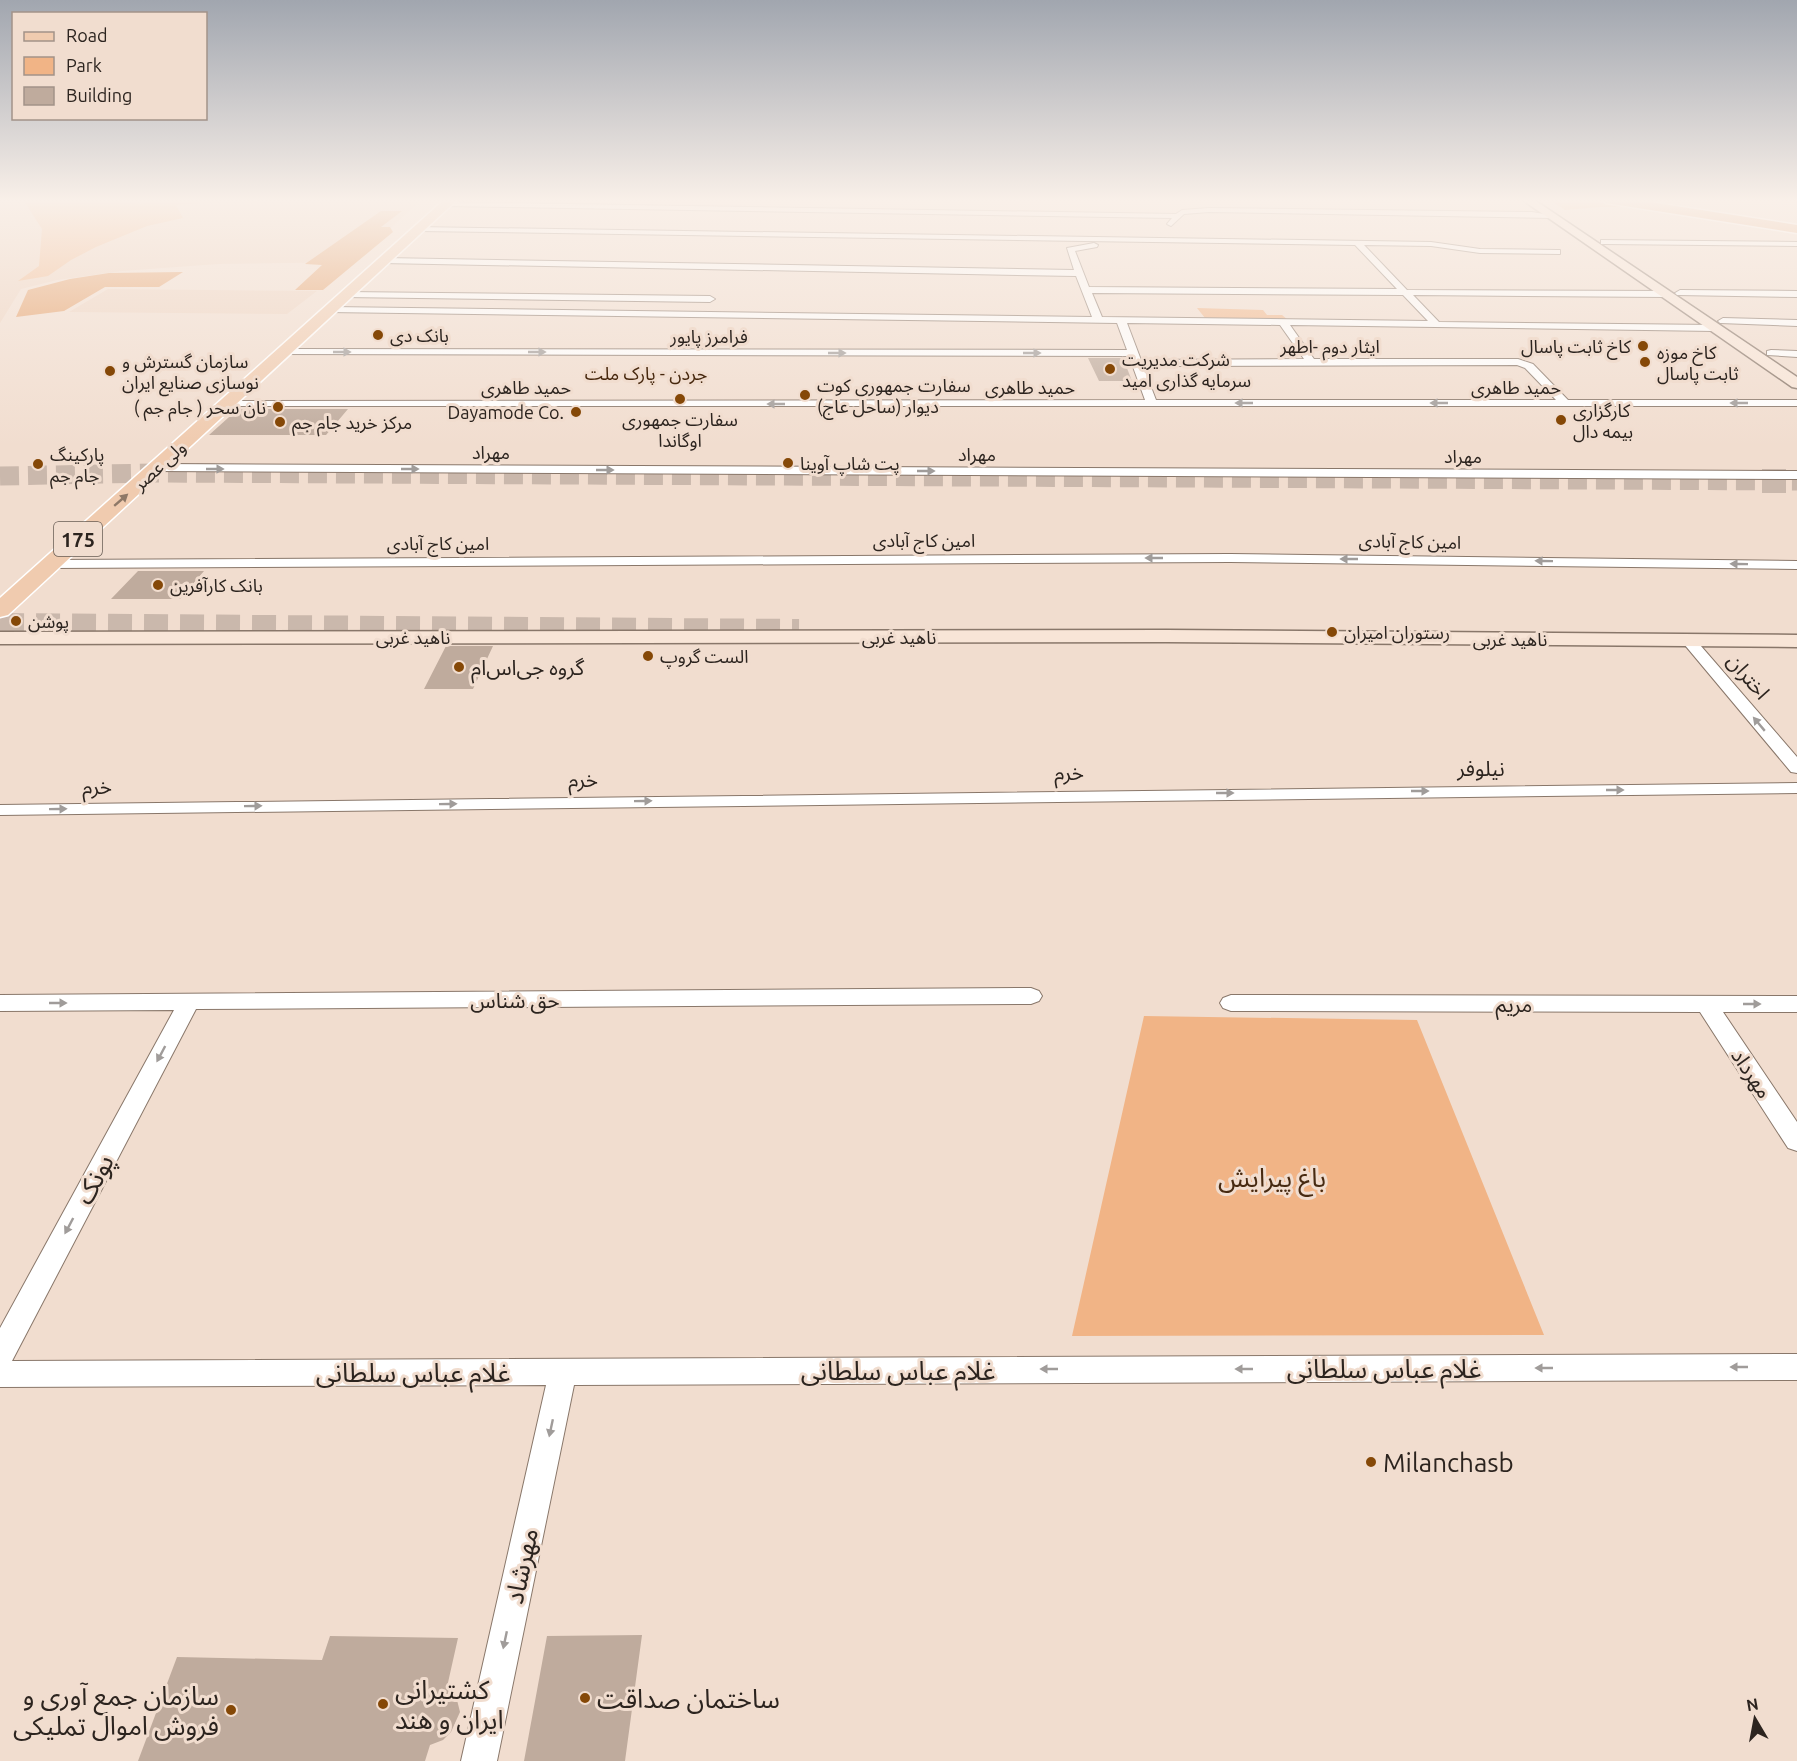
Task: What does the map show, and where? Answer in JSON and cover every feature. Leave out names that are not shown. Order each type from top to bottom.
[{"type":"main road","name":"ولی عصر","points":[[0,610],[362,281]]},
{"type":"main road","points":[[1646,281],[1665,294],[1771,353],[1797,371]]},
{"type":"main road","points":[[1662,281],[1680,293],[1751,353],[1797,384]]},
{"type":"main road","points":[[1751,353],[1771,353]]},
{"type":"main road","name":"ناهید غربی","points":[[0,638],[1166,636],[1797,641]]},
{"type":"street","points":[[1082,281],[1098,320]]},
{"type":"street","points":[[1395,281],[1437,325]]},
{"type":"street","points":[[1086,290],[1665,294]]},
{"type":"street","points":[[1680,293],[1797,294]]},
{"type":"street","points":[[347,295],[711,299]]},
{"type":"street","points":[[331,310],[1437,325],[1719,325],[1797,322]]},
{"type":"street","points":[[1121,320],[1152,404]]},
{"type":"street","points":[[1283,323],[1311,362]]},
{"type":"street","name":"فرامرز پایور","points":[[284,352],[1135,358]]},
{"type":"street","points":[[1771,353],[1797,354]]},
{"type":"street","name":"ایثار دوم -اطهر","points":[[1135,358],[1524,363],[1566,403]]},
{"type":"street","name":"حمید طاهری","points":[[226,404],[1797,403]]},
{"type":"street","name":"مهراد","points":[[156,468],[1797,475]]},
{"type":"street","name":"امین کاج آبادی","points":[[51,564],[1230,558],[1797,565]]},
{"type":"street","name":"اختران","points":[[1689,641],[1797,768]]},
{"type":"street","name":"نیلوفر","points":[[1166,794],[1797,788]]},
{"type":"street","name":"خرم","points":[[0,810],[1166,794]]},
{"type":"street","name":"حق شناس","points":[[0,1003],[1030,996]]},
{"type":"street","name":"پونک","points":[[0,1355],[189,1002]]},
{"type":"street","name":"مریم","points":[[1231,1003],[1797,1004]]},
{"type":"street","name":"مهرداد","points":[[1707,1005],[1797,1141]]},
{"type":"street","name":"غلام عباس سلطانی","points":[[0,1374],[1797,1367]]},
{"type":"street","name":"مهرشاد","points":[[479,1761],[563,1371]]},
{"type":"shaded area","points":[[0,281],[52,281],[21,289],[0,323]]},
{"type":"shaded area","points":[[62,281],[168,281],[159,287],[105,287],[64,311],[16,317],[28,290]]},
{"type":"shaded area","points":[[305,281],[334,281],[323,290],[295,290]]},
{"type":"shaded area","points":[[108,289],[317,291],[287,314],[69,312]]},
{"type":"green space","points":[[1197,308],[1263,310],[1267,315],[1282,315],[1288,320],[1205,318]]},
{"type":"green space","name":"باغ پیرایش","points":[[1144,1016],[1417,1020],[1544,1335],[1072,1336]]},
{"type":"building","name":"شرکت مدیریت سرمایه گذاری امید","points":[[1088,358],[1123,358],[1132,381],[1099,381]]},
{"type":"building","name":"مرکز خرید جام جم","points":[[238,409],[348,409],[326,435],[209,435]]},
{"type":"building","name":"بانک کارآفرین","points":[[138,571],[204,571],[180,599],[111,599]]},
{"type":"building","name":"گروه جی‌اس‌ام","points":[[446,646],[493,646],[473,689],[424,689]]},
{"type":"building","name":"ساختمان صداقت","points":[[642,1635],[625,1761],[524,1761],[547,1636]]},
{"type":"building","points":[[330,1636],[458,1638],[447,1687],[456,1696],[460,1712],[451,1732],[443,1740],[430,1745],[425,1761],[138,1761],[177,1657],[322,1660]]},
{"type":"tunnel","points":[[0,476],[153,473],[1797,481],[1762,481]]},
{"type":"tunnel","points":[[0,625],[799,631]]},
{"type":"place","name":"بانک دی","points":[[378,335]]},
{"type":"place","name":"کاخ ثابت پاسال","points":[[1643,346]]},
{"type":"place","name":"کاخ موزه ثابت پاسال","points":[[1645,362]]},
{"type":"place","name":"شرکت مدیریت سرمایه گذاری امید","points":[[1110,369]]},
{"type":"place","name":"سازمان گسترش و نوسازی صنایع ایران","points":[[110,371]]},
{"type":"place","name":"سفارت جمهوری کوت دیوار (ساحل عاج)","points":[[805,395]]},
{"type":"place","name":"سفارت جمهوری اوگاندا","points":[[680,399]]},
{"type":"place","name":"نان سحر ( جام جم )","points":[[278,407]]},
{"type":"place","name":"Dayamode Co.","points":[[576,412]]},
{"type":"place","name":"کارگزاری بیمه دال","points":[[1561,420]]},
{"type":"place","name":"مرکز خرید جام جم","points":[[280,422]]},
{"type":"place","name":"پت شاپ آوینا","points":[[788,463]]},
{"type":"place","name":"پارکینگ جام جم","points":[[38,464]]},
{"type":"place","name":"بانک کارآفرین","points":[[158,585]]},
{"type":"place","name":"پوشن","points":[[16,621]]},
{"type":"place","name":"رستوران امیران","points":[[1332,632]]},
{"type":"place","name":"الست گروپ","points":[[648,656]]},
{"type":"place","name":"گروه جی‌اس‌ام","points":[[459,667]]},
{"type":"place","name":"Milanchasb","points":[[1371,1462]]},
{"type":"place","name":"ساختمان صداقت","points":[[585,1698]]},
{"type":"place","name":"کشتیرانی ایران و هند","points":[[383,1704]]},
{"type":"place","name":"سازمان جمع آوری و فروش اموال تملیکی","points":[[231,1710]]},
{"type":"district","name":"جردن - پارک ملت","points":[[646,373]]}]
